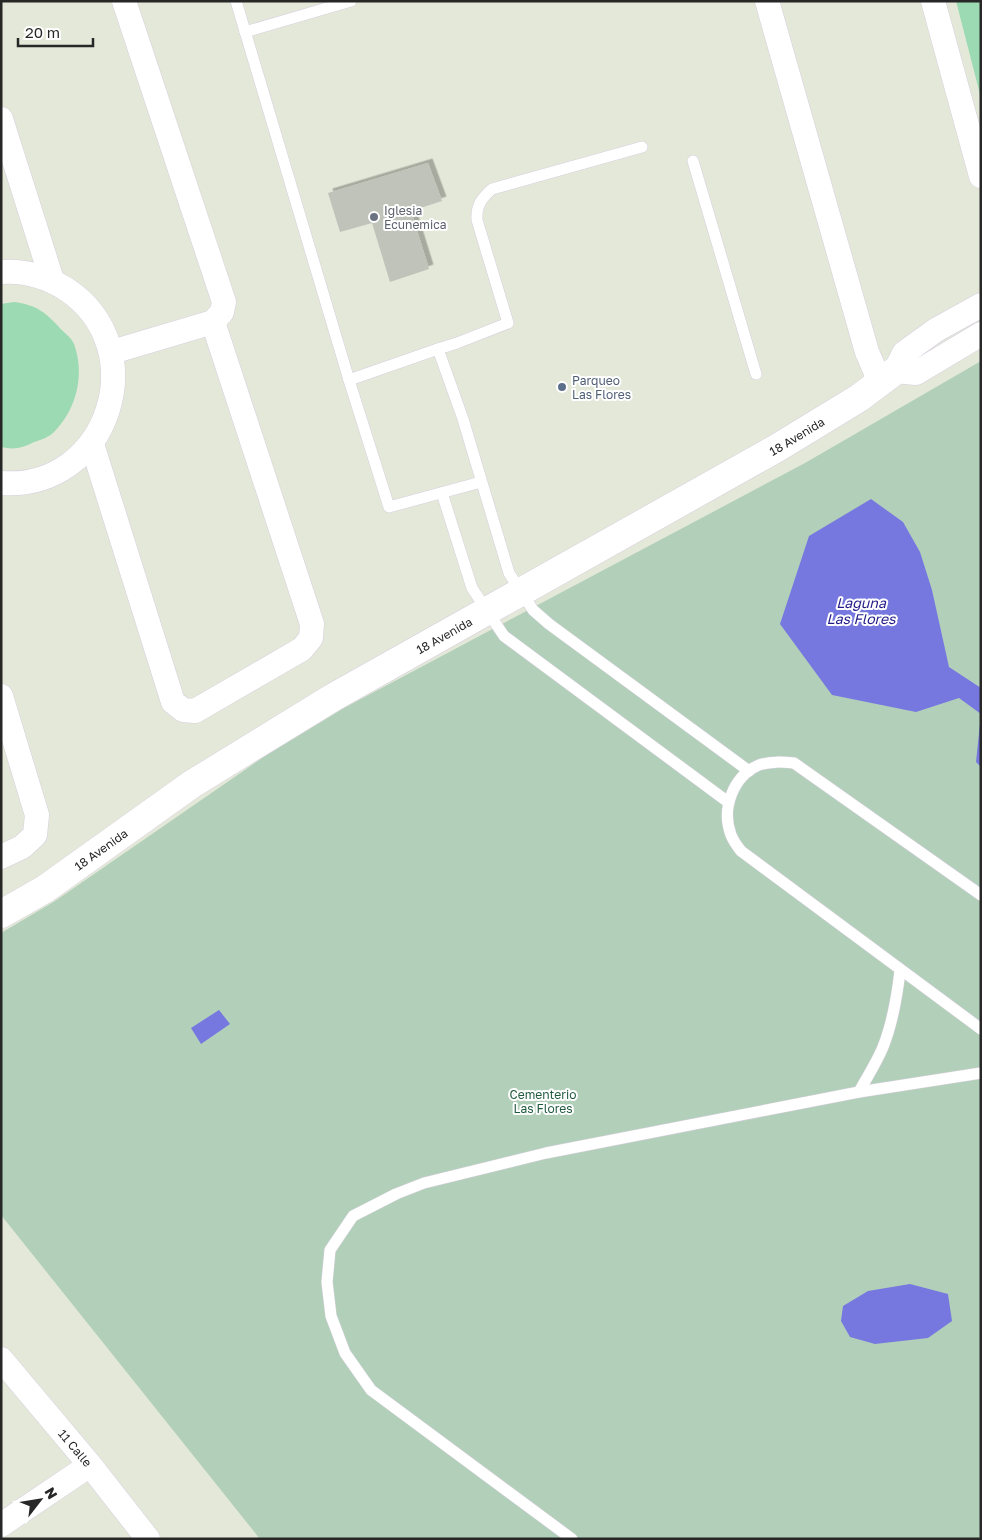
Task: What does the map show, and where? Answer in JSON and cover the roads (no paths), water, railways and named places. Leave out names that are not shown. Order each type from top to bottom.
[{"type":"street","points":[[112,352],[213,322],[222,312],[224,302],[124,1]]},
{"type":"street","points":[[767,1],[867,352],[887,377],[916,373],[981,334]]},
{"type":"street","points":[[933,1],[981,176]]},
{"type":"street","points":[[1,119],[52,280]]},
{"type":"street","points":[[1,272],[15,271],[52,280],[79,298],[99,323],[112,352],[114,385],[108,416],[92,444],[70,464],[44,478],[15,484],[1,483]]},
{"type":"street","name":"18 Avenida","points":[[1,914],[44,889],[192,784],[332,698],[786,443],[859,398],[887,377],[904,353],[936,330],[981,305]]},
{"type":"street","points":[[92,444],[173,702],[183,710],[195,711],[302,649],[311,638],[312,624],[213,322]]},
{"type":"street","points":[[1,696],[37,815],[35,835],[22,848],[1,857]]},
{"type":"street","name":"11 Calle","points":[[1,1359],[90,1465],[148,1539]]},
{"type":"street","points":[[1,1525],[90,1465]]},
{"type":"lane","points":[[236,1],[349,380],[389,507],[481,482]]},
{"type":"lane","points":[[245,32],[351,1]]},
{"type":"lane","points":[[349,380],[457,344],[508,323],[479,232],[476,209],[482,198],[492,189],[642,147]]},
{"type":"lane","points":[[693,161],[756,374]]},
{"type":"lane","points":[[438,349],[509,573],[533,610],[548,624],[749,771]]},
{"type":"lane","points":[[442,493],[472,588],[504,636],[728,802]]},
{"type":"lane","points":[[981,896],[794,763],[776,761],[759,765],[749,771],[733,788],[728,802],[727,820],[731,836],[741,851],[900,971],[981,1029]]},
{"type":"lane","points":[[859,1092],[883,1048],[897,1000],[900,971]]},
{"type":"lane","points":[[572,1539],[371,1390],[345,1353],[331,1316],[327,1282],[330,1250],[353,1216],[396,1194],[424,1183],[546,1153],[859,1092],[981,1073]]},
{"type":"water","name":"Laguna Las Flores","points":[[871,499],[903,522],[920,552],[932,590],[949,667],[981,688],[981,714],[959,698],[916,712],[832,695],[780,624],[809,536]]},
{"type":"water","points":[[981,714],[981,767],[976,762]]},
{"type":"water","points":[[219,1010],[230,1024],[201,1044],[191,1028]]},
{"type":"water","points":[[910,1284],[948,1294],[952,1321],[928,1338],[875,1344],[850,1337],[841,1321],[843,1306],[868,1291]]},
{"type":"place","name":"Iglesia Ecunemica","points":[[374,217]]},
{"type":"place","name":"Parqueo Las Flores","points":[[562,387]]},
{"type":"park label","name":"Cementerio Las Flores","points":[[543,1101]]}]
